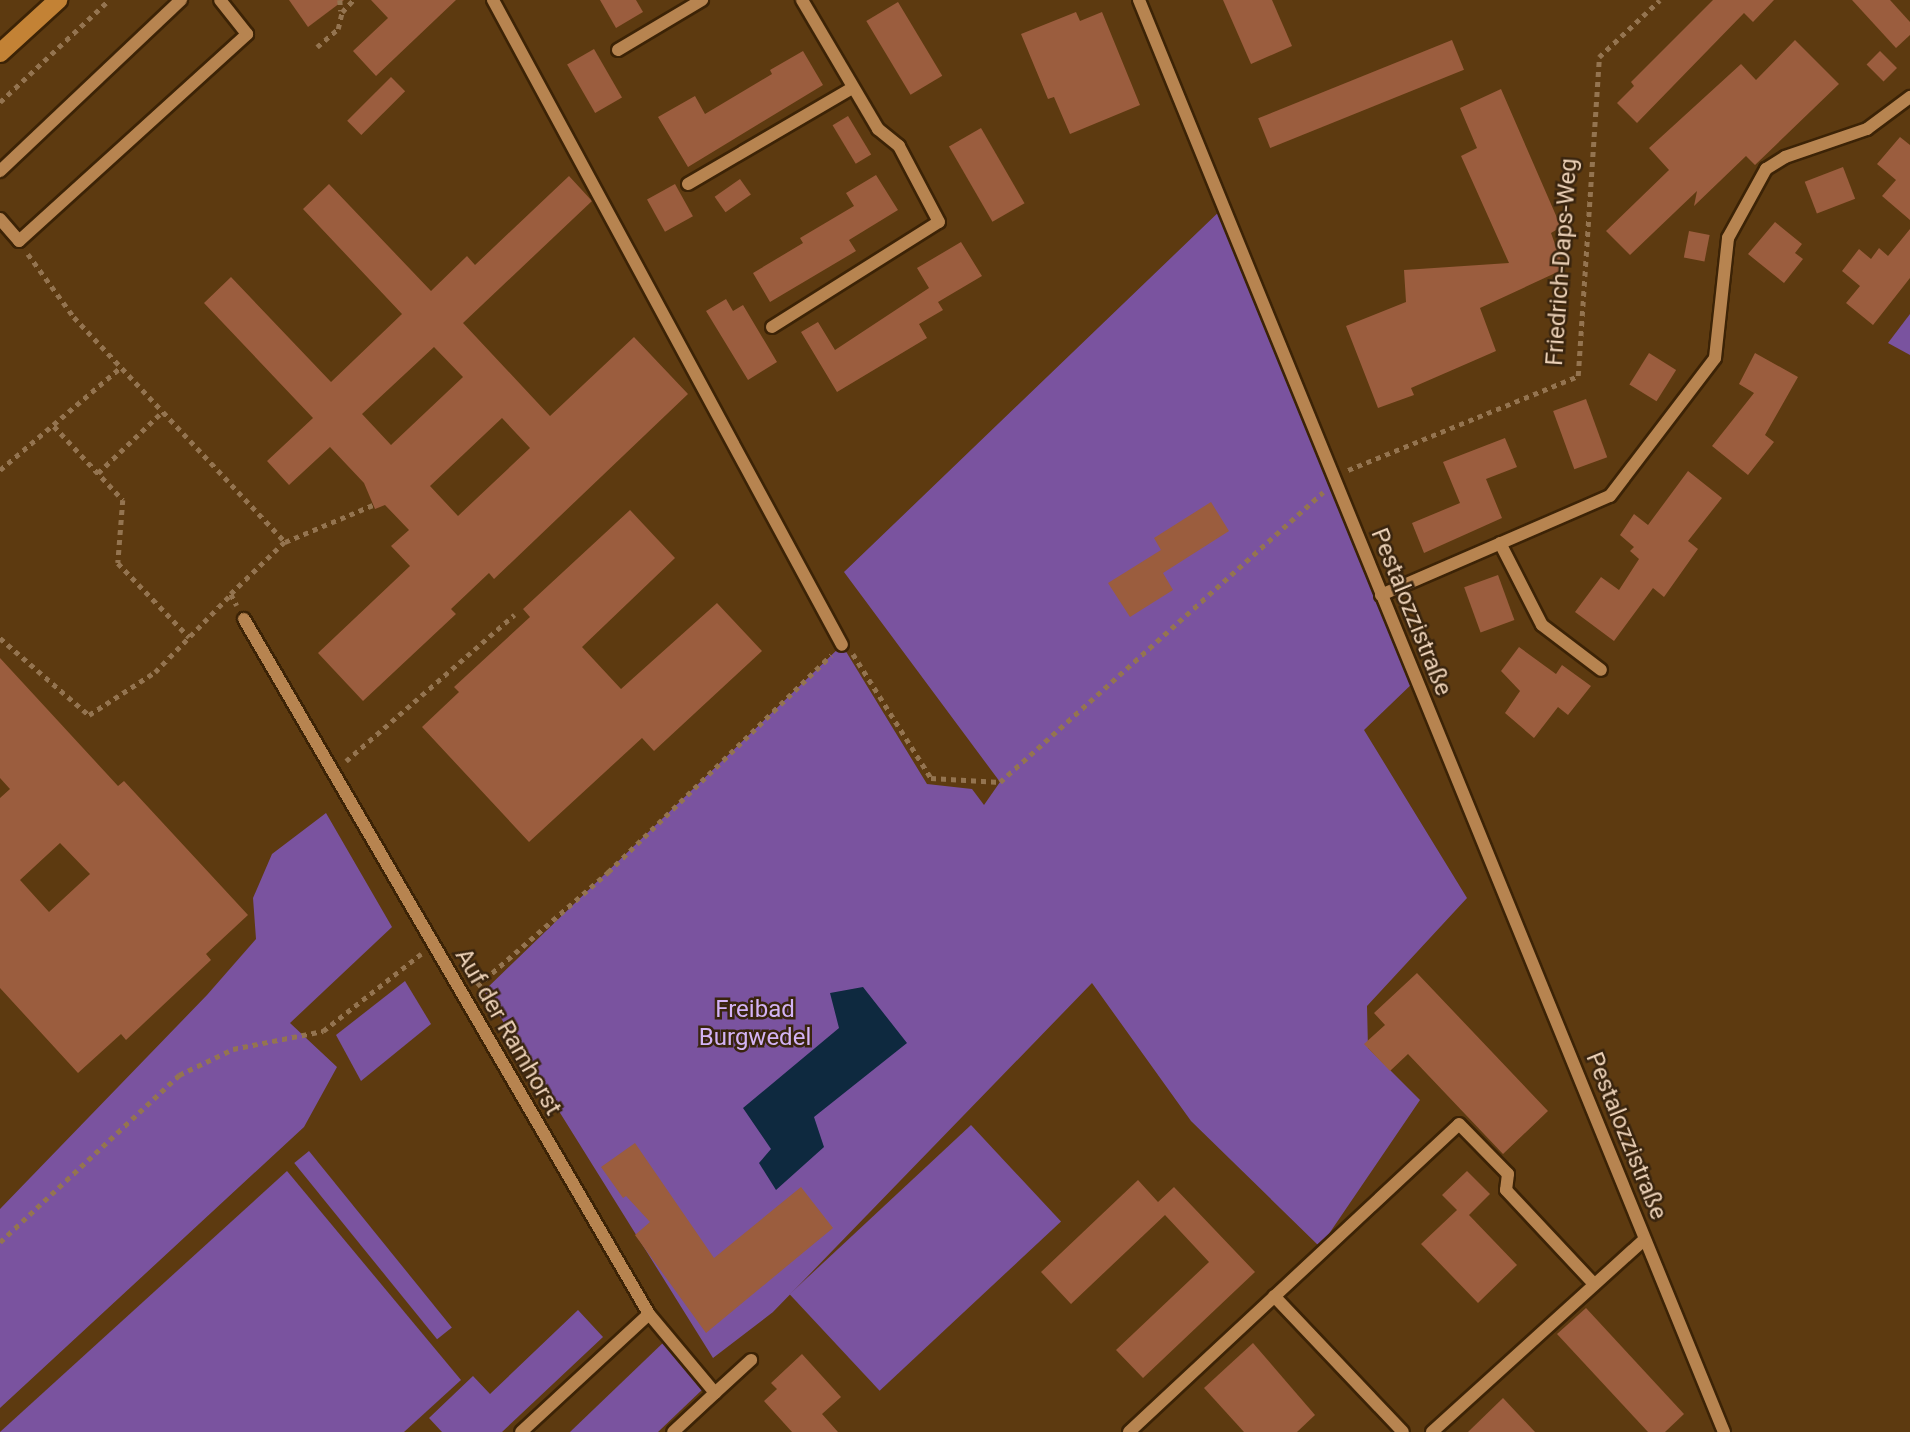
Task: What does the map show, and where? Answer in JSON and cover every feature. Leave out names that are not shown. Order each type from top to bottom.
[{"type":"main road","points":[[0,53],[58,0]]},
{"type":"street","points":[[0,171],[181,0]]},
{"type":"street","points":[[0,219],[19,241],[247,34],[220,0]]},
{"type":"street","points":[[493,0],[842,645]]},
{"type":"street","points":[[618,50],[702,0]]},
{"type":"street","points":[[772,327],[939,222],[899,146],[878,129],[802,0]]},
{"type":"street","name":"Pestalozzistraße","points":[[1139,0],[1724,1432]]},
{"type":"street","points":[[688,184],[852,88]]},
{"type":"street","points":[[1381,595],[1610,496],[1715,358],[1728,238],[1766,169],[1785,157],[1867,129],[1910,97]]},
{"type":"street","points":[[1500,543],[1542,625],[1601,670]]},
{"type":"street","name":"Auf der Ramhorst","points":[[244,619],[649,1314],[715,1393]]},
{"type":"street","points":[[1129,1432],[1459,1124],[1508,1174],[1506,1190],[1594,1284]]},
{"type":"street","name":"Pestalozzistraße","points":[[1432,1432],[1645,1239]]},
{"type":"street","points":[[1274,1296],[1403,1432]]},
{"type":"street","points":[[521,1432],[649,1314]]},
{"type":"street","points":[[673,1432],[751,1360]]},
{"type":"path","points":[[0,102],[109,0]]},
{"type":"path","points":[[317,47],[338,29],[342,12],[340,0]]},
{"type":"path","points":[[342,12],[354,0]]},
{"type":"path","name":"Friedrich-Daps-Weg","points":[[1336,480],[1350,468],[1578,376],[1599,57],[1660,0]]},
{"type":"path","points":[[19,241],[74,317],[285,542]]},
{"type":"path","points":[[0,470],[122,366]]},
{"type":"path","points":[[98,473],[162,412]]},
{"type":"path","points":[[54,426],[123,500],[118,563],[189,637]]},
{"type":"path","points":[[463,997],[608,872],[842,645],[854,655],[931,778],[1000,782],[1336,480]]},
{"type":"path","points":[[0,638],[89,715],[155,672],[285,542],[373,505]]},
{"type":"path","points":[[231,594],[244,619]]},
{"type":"path","points":[[332,773],[514,615]]},
{"type":"path","points":[[0,1242],[179,1075],[233,1049],[323,1031],[432,945]]},
{"type":"green space","name":"Freibad Burgwedel","points":[[1225,206],[1416,680],[1364,730],[1467,898],[1367,1006],[1368,1048],[1420,1100],[1320,1247],[1191,1121],[1092,983],[773,1312],[713,1358],[484,991],[842,645],[927,784],[972,789],[984,805],[1000,782],[844,572]]},
{"type":"green space","points":[[1910,314],[1910,355],[1888,343]]},
{"type":"green space","points":[[326,813],[392,927],[290,1023],[337,1067],[304,1127],[0,1408],[0,1209],[207,995],[256,939],[253,898],[272,854]]},
{"type":"green space","points":[[405,981],[431,1024],[361,1081],[336,1035]]},
{"type":"green space","points":[[971,1125],[1061,1222],[880,1391],[790,1294]]},
{"type":"green space","points":[[309,1151],[452,1327],[437,1339],[294,1163]]},
{"type":"green space","points":[[287,1171],[461,1380],[404,1432],[0,1432]]},
{"type":"green space","points":[[578,1310],[603,1337],[502,1432],[442,1432],[429,1418],[473,1376],[490,1394]]},
{"type":"green space","points":[[667,1339],[704,1388],[658,1432],[570,1432]]},
{"type":"water","points":[[863,987],[907,1043],[814,1117],[824,1147],[776,1190],[759,1163],[771,1149],[743,1108],[839,1028],[830,993]]},
{"type":"building","points":[[289,0],[344,0],[308,27]]},
{"type":"building","points":[[371,0],[456,0],[376,76],[353,51],[388,18]]},
{"type":"building","points":[[600,0],[636,0],[643,12],[616,28]]},
{"type":"building","points":[[1223,0],[1272,0],[1292,46],[1251,64]]},
{"type":"building","points":[[1713,0],[1774,0],[1753,22],[1744,13],[1637,123],[1617,103],[1634,86],[1631,82]]},
{"type":"building","points":[[1852,0],[1890,0],[1910,22],[1910,35],[1896,48]]},
{"type":"building","points":[[898,2],[942,76],[911,95],[866,21]]},
{"type":"building","points":[[1076,12],[1080,21],[1102,12],[1140,105],[1070,134],[1054,97],[1048,99],[1021,34]]},
{"type":"building","points":[[1452,40],[1464,70],[1270,148],[1258,118]]},
{"type":"building","points":[[1795,40],[1839,84],[1755,165],[1746,156],[1694,206],[1697,191],[1630,255],[1606,231],[1669,170],[1649,148],[1741,64],[1756,80]]},
{"type":"building","points":[[594,49],[622,97],[595,113],[567,64]]},
{"type":"building","points":[[803,51],[823,85],[688,167],[658,117],[695,96],[705,114],[772,74],[770,70]]},
{"type":"building","points":[[1880,51],[1897,68],[1884,81],[1867,64]]},
{"type":"building","points":[[391,77],[405,91],[361,135],[347,121]]},
{"type":"building","points":[[1501,89],[1561,227],[1551,233],[1564,269],[1480,308],[1496,351],[1411,388],[1414,395],[1378,408],[1346,326],[1406,302],[1404,270],[1509,263],[1461,156],[1477,148],[1460,108]]},
{"type":"building","points":[[848,116],[871,155],[856,164],[833,125]]},
{"type":"building","points":[[981,128],[1024,203],[992,222],[949,146]]},
{"type":"building","points":[[1900,137],[1910,145],[1910,220],[1882,196],[1896,180],[1877,164]]},
{"type":"building","points":[[1843,167],[1855,199],[1817,213],[1805,182]]},
{"type":"building","points":[[876,175],[898,210],[849,240],[856,251],[770,302],[753,273],[803,243],[800,238],[854,206],[846,193]]},
{"type":"building","points":[[569,176],[592,201],[463,323],[550,416],[634,337],[688,394],[494,579],[489,573],[451,609],[456,614],[363,701],[318,653],[410,566],[391,546],[409,530],[385,505],[375,509],[364,483],[330,447],[289,485],[267,461],[313,418],[204,303],[231,277],[331,382],[402,314],[303,209],[329,184],[431,291],[467,256],[475,265]],"holes":[[[434,347],[463,377],[391,445],[362,414]],[[502,418],[530,448],[458,516],[430,486]]]},
{"type":"building","points":[[740,179],[751,195],[726,212],[715,197]]},
{"type":"building","points":[[675,184],[693,216],[665,232],[647,200]]},
{"type":"building","points":[[1775,222],[1802,244],[1795,253],[1803,259],[1784,283],[1748,254]]},
{"type":"building","points":[[1910,229],[1910,278],[1873,325],[1846,303],[1860,286],[1842,271],[1859,249],[1871,259],[1879,248],[1888,256]]},
{"type":"building","points":[[1689,231],[1710,235],[1704,262],[1684,258]]},
{"type":"building","points":[[961,242],[982,276],[938,302],[943,310],[919,324],[927,338],[837,392],[801,332],[818,322],[835,350],[929,288],[917,268]]},
{"type":"building","points":[[726,299],[733,311],[743,305],[777,362],[748,380],[706,311]]},
{"type":"building","points":[[1649,353],[1676,370],[1657,401],[1629,384]]},
{"type":"building","points":[[1755,353],[1798,377],[1765,435],[1774,442],[1748,475],[1712,446],[1754,393],[1739,384]]},
{"type":"building","points":[[1586,399],[1607,457],[1574,469],[1553,411]]},
{"type":"building","points":[[1505,438],[1517,467],[1486,479],[1502,518],[1424,553],[1412,523],[1460,503],[1443,462]]},
{"type":"building","points":[[1688,471],[1722,498],[1688,541],[1698,549],[1664,597],[1653,588],[1614,641],[1575,612],[1601,577],[1619,590],[1639,559],[1630,551],[1634,547],[1620,535],[1634,514],[1648,525]]},
{"type":"building","points":[[1211,502],[1229,531],[1163,573],[1173,590],[1130,617],[1108,583],[1161,550],[1154,538]]},
{"type":"building","points":[[630,510],[675,558],[582,647],[621,689],[717,603],[762,651],[654,751],[642,738],[529,842],[422,727],[459,692],[454,687],[530,617],[523,609]]},
{"type":"building","points":[[1498,575],[1514,620],[1481,632],[1464,587]]},
{"type":"building","points":[[1519,647],[1556,674],[1562,665],[1591,686],[1568,715],[1558,707],[1534,738],[1505,713],[1520,691],[1501,671]]},
{"type":"building","points":[[0,658],[118,786],[124,781],[248,915],[206,954],[211,960],[126,1040],[121,1034],[78,1073],[0,988],[0,798],[10,789],[0,778]],"holes":[[[60,843],[90,874],[49,912],[20,880]]]},
{"type":"building","points":[[1417,973],[1548,1111],[1503,1154],[1408,1054],[1390,1071],[1364,1044],[1385,1025],[1374,1013]]},
{"type":"building","points":[[635,1143],[714,1258],[801,1187],[833,1228],[706,1333],[635,1235],[650,1222],[626,1196],[623,1198],[601,1167]]},
{"type":"building","points":[[1467,1171],[1490,1194],[1469,1215],[1517,1265],[1478,1303],[1421,1244],[1457,1210],[1442,1195]]},
{"type":"building","points":[[1138,1180],[1158,1202],[1174,1187],[1255,1272],[1143,1378],[1116,1350],[1209,1262],[1165,1215],[1071,1304],[1041,1272]]},
{"type":"building","points":[[1586,1308],[1684,1414],[1665,1432],[1648,1432],[1557,1334]]},
{"type":"building","points":[[1253,1343],[1315,1415],[1297,1432],[1244,1432],[1204,1388]]},
{"type":"building","points":[[802,1354],[841,1397],[822,1414],[838,1432],[792,1432],[764,1401],[777,1389],[771,1383]]},
{"type":"building","points":[[1503,1398],[1535,1432],[1468,1432]]}]
